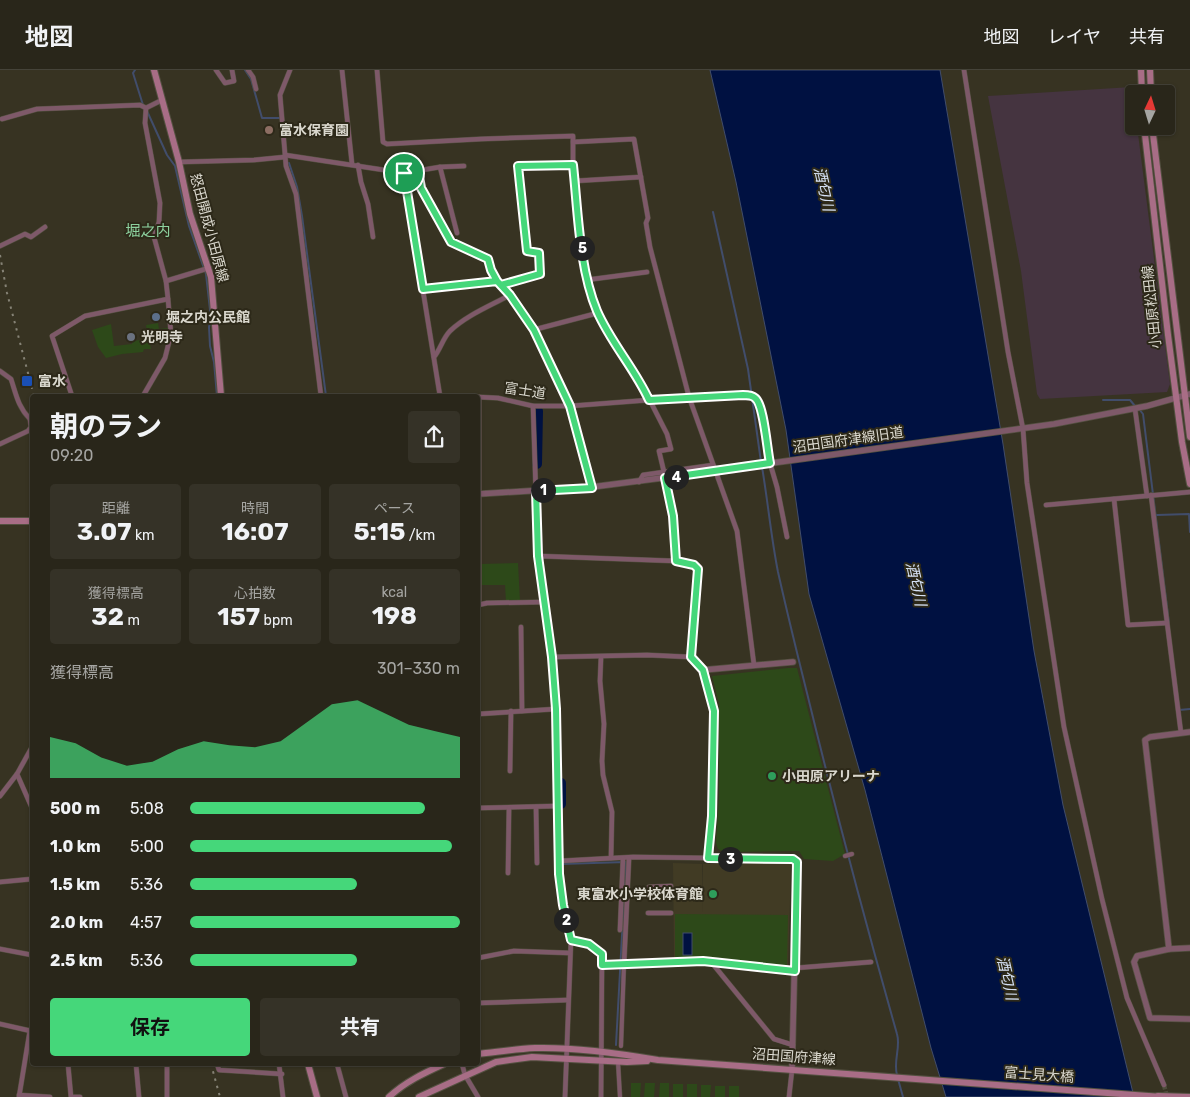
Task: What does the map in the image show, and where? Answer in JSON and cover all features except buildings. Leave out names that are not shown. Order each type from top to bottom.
[{"type":"main road","name":"怒田開成小田原線","points":[[154,70],[179,162],[190,214],[213,285],[221,394]]},
{"type":"main road","points":[[1141,70],[1142,85]]},
{"type":"main road","points":[[1150,70],[1151,85]]},
{"type":"main road","name":"小田原松田線","points":[[1145,135],[1176,397],[1190,484]]},
{"type":"main road","name":"小田原松田線","points":[[1153,135],[1187,395],[1190,437]]},
{"type":"main road","points":[[0,521],[30,521]]},
{"type":"main road","name":"沼田国府津線","points":[[480,1054],[535,1048],[601,1052],[620,1050],[658,1060]]},
{"type":"main road","name":"沼田国府津線","points":[[419,1097],[496,1062],[532,1057],[618,1061],[658,1060],[929,1079]]},
{"type":"main road","points":[[309,1066],[317,1097]]},
{"type":"main road","points":[[389,1097],[421,1074],[439,1066]]},
{"type":"main road","name":"富士見大橋","points":[[929,1079],[1147,1095]]},
{"type":"main road","points":[[1147,1095],[1190,1096]]},
{"type":"main road","points":[[1147,1095],[1162,1097]]},
{"type":"street","points":[[216,70],[225,83],[234,81],[232,70]]},
{"type":"street","points":[[248,70],[253,77],[256,89]]},
{"type":"street","points":[[290,70],[280,95],[285,156],[286,166],[296,194],[321,394]]},
{"type":"street","points":[[342,70],[352,164]]},
{"type":"street","points":[[377,70],[383,142],[387,144],[573,136],[574,181],[586,280],[598,313],[618,349],[641,382],[667,434],[671,449],[659,451],[673,516],[676,561]]},
{"type":"street","points":[[964,70],[1006,343],[1023,429],[1027,483],[1064,727],[1102,899],[1127,998],[1164,1085]]},
{"type":"street","points":[[146,108],[162,100]]},
{"type":"street","points":[[2,119],[37,109],[140,105],[146,108]]},
{"type":"street","points":[[144,394],[165,358],[171,334],[166,281],[154,237],[159,222],[160,203],[145,123],[146,108]]},
{"type":"street","points":[[573,142],[634,139],[648,218],[646,223],[650,247],[689,398],[737,531],[754,666]]},
{"type":"street","points":[[179,162],[254,160],[285,156],[352,164],[404,173],[440,167],[464,166]]},
{"type":"street","points":[[358,165],[368,204],[373,237]]},
{"type":"street","points":[[423,289],[499,283],[540,274],[539,253],[527,251],[518,166],[573,165]]},
{"type":"street","points":[[440,167],[457,233]]},
{"type":"street","points":[[418,170],[421,188],[451,242],[488,259],[491,270],[499,283],[510,295],[534,330],[570,406],[592,488]]},
{"type":"street","points":[[404,173],[440,394]]},
{"type":"street","points":[[574,181],[641,177]]},
{"type":"street","points":[[0,246],[25,234],[31,236],[45,227]]},
{"type":"street","points":[[166,281],[209,268]]},
{"type":"street","points":[[586,280],[647,272]]},
{"type":"street","points":[[434,358],[440,351],[448,332],[469,317],[510,295]]},
{"type":"street","points":[[71,394],[52,336],[85,316],[168,299]]},
{"type":"street","points":[[534,330],[598,313]]},
{"type":"street","points":[[0,371],[11,379],[17,401],[21,409],[30,418]]},
{"type":"street","name":"沼田国府津線旧道","points":[[480,494],[592,488],[639,482],[664,475],[677,476],[1010,431],[1135,409],[1187,395]]},
{"type":"street","name":"富士道","points":[[480,397],[498,398],[533,406],[570,406],[649,400],[752,396],[756,398],[763,414],[767,464]]},
{"type":"street","points":[[533,406],[538,556],[552,657],[558,743],[558,861],[563,905],[571,940],[565,1097]]},
{"type":"street","points":[[1135,409],[1149,495],[1181,733]]},
{"type":"street","points":[[0,444],[30,428]]},
{"type":"street","points":[[767,464],[777,487],[787,537]]},
{"type":"street","points":[[664,475],[713,465]]},
{"type":"street","points":[[1046,505],[1190,492]]},
{"type":"street","points":[[1114,499],[1128,625],[1166,623]]},
{"type":"street","points":[[538,556],[676,561],[694,565],[698,569],[691,657]]},
{"type":"street","points":[[480,605],[544,602]]},
{"type":"street","points":[[521,627],[522,711]]},
{"type":"street","points":[[552,657],[647,655],[691,657],[703,670],[714,711],[712,816],[708,858]]},
{"type":"street","points":[[601,657],[600,703],[604,724],[602,762],[603,775],[612,812],[611,858]]},
{"type":"street","points":[[703,670],[793,662]]},
{"type":"street","points":[[480,714],[556,709]]},
{"type":"street","points":[[510,771],[511,711]]},
{"type":"street","points":[[1169,949],[1145,740],[1150,737],[1190,732]]},
{"type":"street","points":[[1,793],[17,774],[30,751]]},
{"type":"street","points":[[17,774],[30,803]]},
{"type":"street","points":[[480,808],[557,806]]},
{"type":"street","points":[[536,807],[537,863]]},
{"type":"street","points":[[508,808],[508,873]]},
{"type":"street","points":[[845,856],[852,854]]},
{"type":"street","points":[[558,861],[579,863],[611,858],[623,860],[629,858],[708,858],[793,859],[797,862],[794,1045],[789,1097]]},
{"type":"street","points":[[620,1050],[629,858]]},
{"type":"street","points":[[620,930],[623,860]]},
{"type":"street","points":[[0,882],[30,879]]},
{"type":"street","points":[[649,887],[671,886]]},
{"type":"street","points":[[648,913],[671,913]]},
{"type":"street","points":[[571,940],[589,944],[602,954],[601,1097]]},
{"type":"street","points":[[1190,948],[1169,949],[1137,956],[1134,962],[1150,1018],[1190,1019]]},
{"type":"street","points":[[0,949],[30,955]]},
{"type":"street","points":[[480,958],[514,952],[570,953]]},
{"type":"street","points":[[602,965],[703,961],[795,969],[871,962]]},
{"type":"street","points":[[712,963],[774,1040],[794,1045]]},
{"type":"street","points":[[480,1003],[568,1000]]},
{"type":"street","points":[[0,1024],[30,1030]]},
{"type":"street","points":[[30,1036],[19,1096],[50,1097]]},
{"type":"street","points":[[618,1061],[620,1097]]},
{"type":"street","points":[[68,1066],[71,1097],[80,1097]]},
{"type":"street","points":[[136,1066],[139,1097]]},
{"type":"street","points":[[166,1066],[167,1097]]},
{"type":"street","points":[[218,1066],[219,1070],[282,1074]]},
{"type":"street","points":[[280,1066],[282,1074],[283,1097]]},
{"type":"street","points":[[338,1066],[346,1097]]},
{"type":"street","points":[[463,1066],[465,1075],[478,1097]]},
{"type":"shaded area","points":[[1125,87],[1125,135],[1138,135],[1170,384],[1167,392],[1040,399],[1037,394],[1021,271],[988,96]]},
{"type":"shaded area","points":[[673,863],[702,864],[703,913],[703,864],[790,863],[788,968],[719,962],[702,958],[674,958]]},
{"type":"green space","points":[[158,323],[159,329],[168,328],[168,332],[147,332],[146,325]]},
{"type":"green space","points":[[111,324],[114,346],[132,344],[132,341],[149,339],[151,349],[106,358],[98,347],[92,330]]},
{"type":"green space","points":[[518,563],[520,601],[506,602],[505,585],[480,585],[480,564]]},
{"type":"green space","name":"小田原アリーナ","points":[[797,668],[845,854],[833,861],[804,859],[799,851],[724,852],[718,849],[716,843],[719,797],[719,704],[712,676]]},
{"type":"green space","points":[[675,914],[788,915],[787,966],[722,961],[716,958],[675,957]]},
{"type":"green space","points":[[631,1083],[641,1083],[640,1097],[631,1097]]},
{"type":"green space","points":[[645,1083],[655,1083],[654,1097],[644,1097]]},
{"type":"green space","points":[[660,1083],[669,1083],[669,1097],[659,1097]]},
{"type":"green space","points":[[673,1084],[683,1084],[683,1097],[673,1097]]},
{"type":"green space","points":[[687,1084],[697,1084],[697,1097],[687,1097]]},
{"type":"green space","points":[[701,1085],[711,1085],[710,1097],[701,1097]]},
{"type":"green space","points":[[715,1086],[725,1086],[725,1097],[715,1097]]},
{"type":"green space","points":[[729,1086],[739,1086],[739,1097],[729,1097]]},
{"type":"water","name":"酒匂川","points":[[710,70],[940,70],[1003,444],[1034,651],[1063,805],[1134,1097],[946,1097],[931,1048],[865,790],[809,594],[786,430],[736,182]]},
{"type":"water","points":[[683,933],[692,933],[692,955],[683,955]]},
{"type":"waterway","points":[[135,70],[133,73],[143,105]]},
{"type":"waterway","points":[[245,70],[251,79],[262,118],[281,118]]},
{"type":"waterway","points":[[147,111],[167,155],[175,166],[189,226],[206,274],[211,319],[209,327],[210,346],[214,362],[217,394]]},
{"type":"waterway","points":[[289,163],[297,187],[302,216],[326,394]]},
{"type":"waterway","points":[[713,212],[748,369],[761,462]]},
{"type":"waterway","points":[[1103,400],[1130,400],[1135,406]]},
{"type":"waterway","points":[[1139,409],[1143,414],[1169,623]]},
{"type":"waterway","points":[[537,464],[538,411]]},
{"type":"waterway","points":[[762,467],[778,572],[788,617],[839,822],[897,1034],[897,1075]]},
{"type":"waterway","points":[[1157,515],[1189,514],[1190,532]]},
{"type":"waterway","points":[[1179,710],[1190,709]]},
{"type":"waterway","points":[[561,783],[561,804]]},
{"type":"waterway","points":[[561,864],[626,862],[616,1045]]},
{"type":"waterway","points":[[898,1079],[903,1097]]},
{"type":"tunnel","points":[[1164,1085],[1167,1097]]},
{"type":"railway","points":[[0,255],[7,293],[33,394]]},
{"type":"railway","points":[[212,1066],[220,1097]]},
{"type":"place","name":"富水保育園","points":[[269,130]]},
{"type":"place","name":"堀之内公民館","points":[[156,317]]},
{"type":"place","name":"光明寺","points":[[131,337]]},
{"type":"place","name":"富水","points":[[27,381]]},
{"type":"place","name":"小田原アリーナ","points":[[772,776]]},
{"type":"place","name":"東富水小学校体育館","points":[[713,894]]},
{"type":"district","name":"堀之内","points":[[148,231]]},
{"type":"route","points":[[404,173],[418,170],[421,188],[451,242],[488,259],[497,281],[510,295],[534,330],[570,406],[592,488],[536,491],[538,556],[552,657],[556,709],[559,874],[563,905],[571,940],[578,940],[589,944],[602,954],[602,965],[703,961],[795,971],[797,862],[793,859],[708,858],[712,816],[714,711],[703,670],[691,657],[698,569],[694,565],[676,561],[673,516],[665,478],[770,463],[763,414],[759,403],[756,398],[743,395],[649,400],[641,382],[618,349],[598,313],[586,280],[573,165],[518,166],[527,251],[539,253],[540,274],[501,285],[497,281],[423,289],[404,173]]}]
